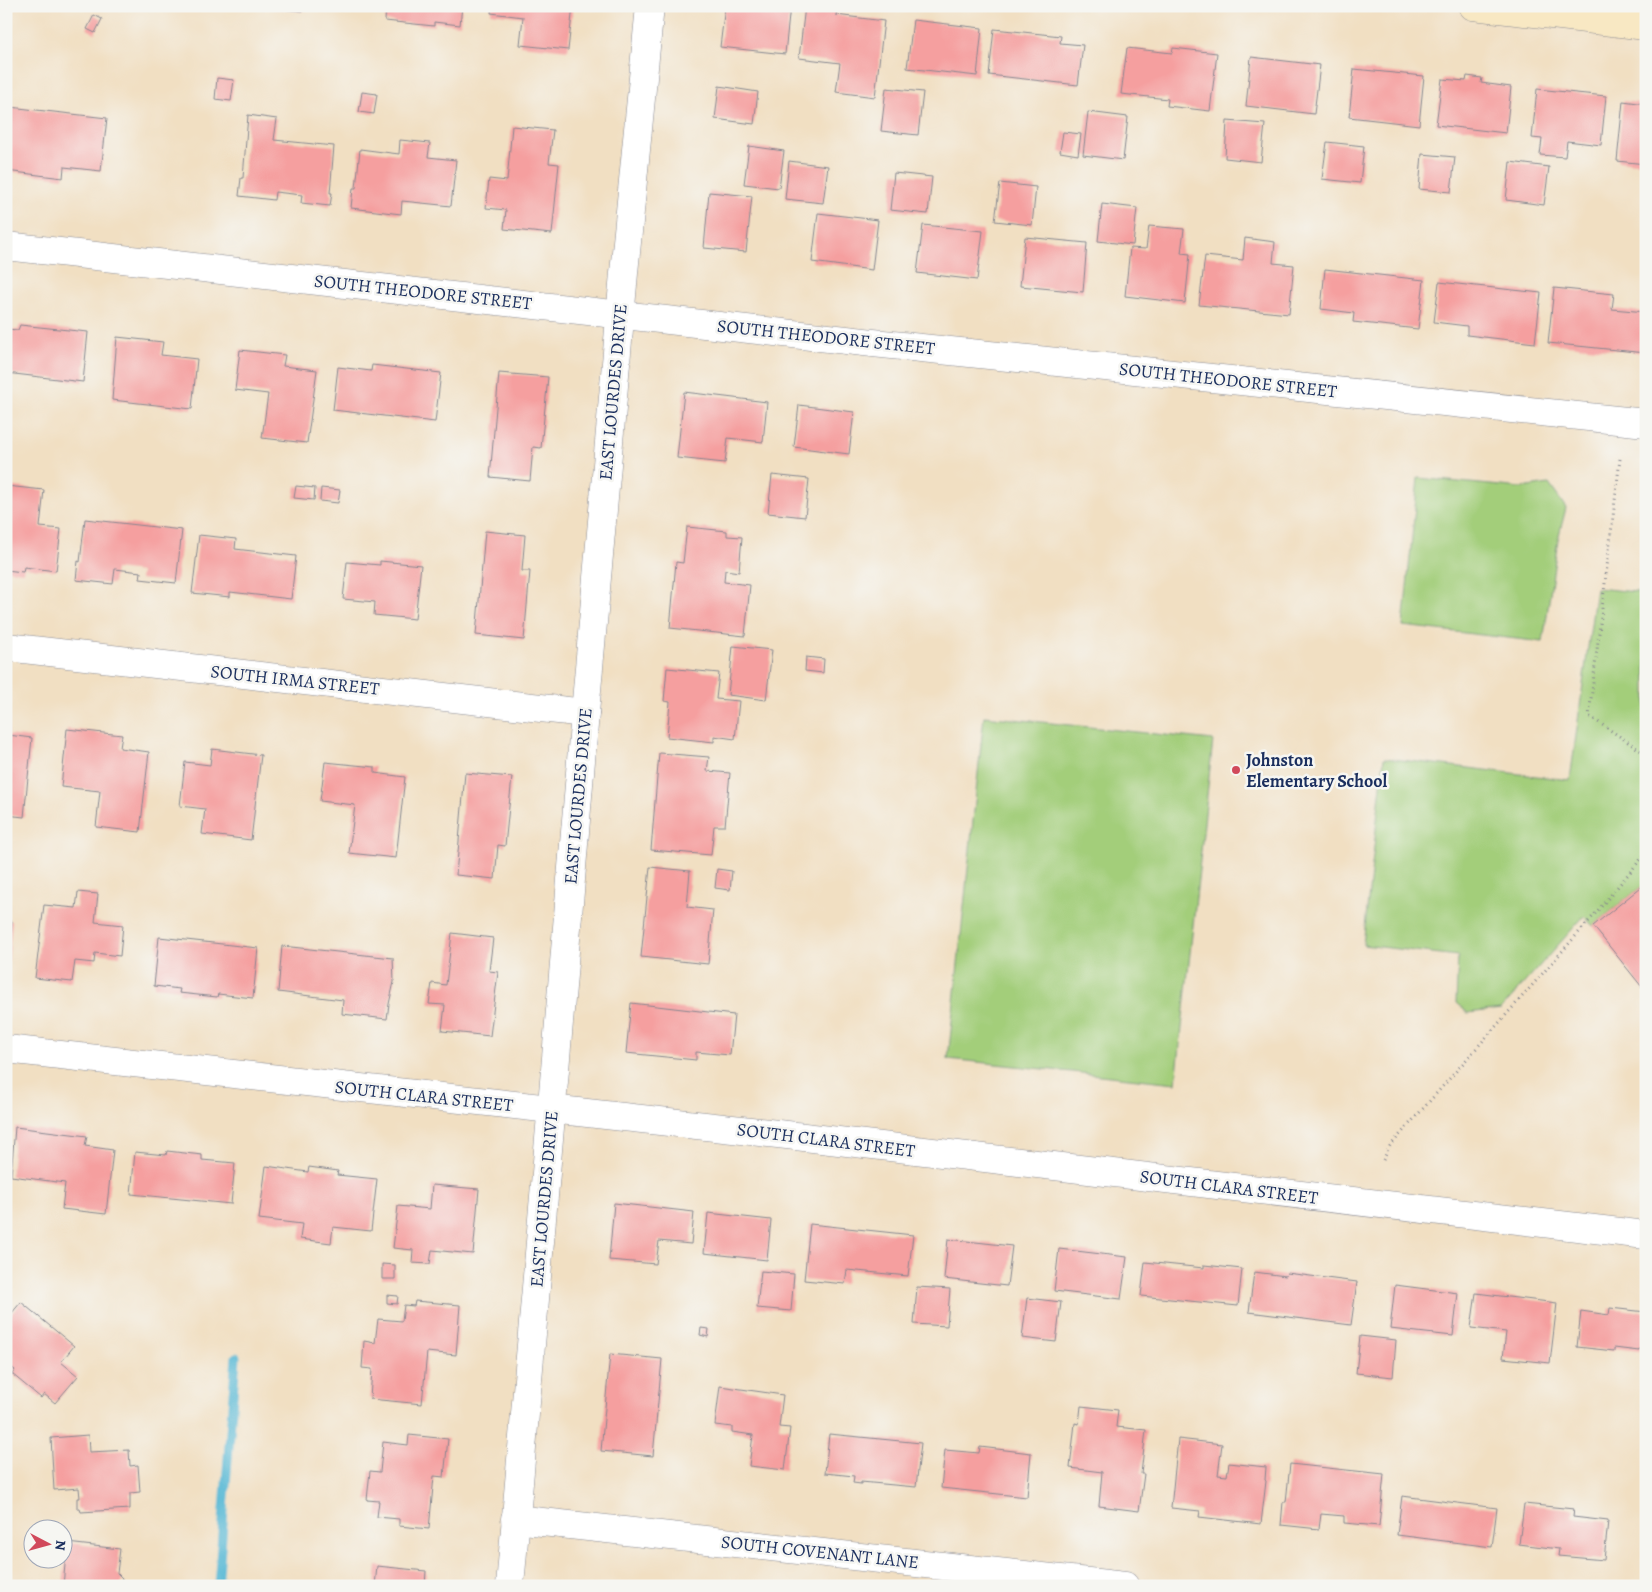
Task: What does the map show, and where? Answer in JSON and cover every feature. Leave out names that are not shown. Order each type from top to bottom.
[{"type":"street","name":"EAST LOURDES DRIVE","points":[[510,1586],[552,1110],[584,713],[650,6]]},
{"type":"street","points":[[1473,6],[1646,26]]},
{"type":"street","name":"SOUTH THEODORE STREET","points":[[6,246],[620,313],[893,345],[1646,423]]},
{"type":"street","name":"SOUTH IRMA STREET","points":[[6,647],[584,713]]},
{"type":"street","name":"SOUTH CLARA STREET","points":[[6,1049],[1646,1235]]},
{"type":"street","name":"SOUTH COVENANT LANE","points":[[515,1519],[1125,1586]]},
{"type":"path","points":[[1620,459],[1589,716],[1646,754]]},
{"type":"path","points":[[1383,1160],[1390,1146],[1646,853]]},
{"type":"green space","points":[[1418,478],[1521,488],[1549,484],[1566,508],[1558,539],[1543,642],[1403,626]]},
{"type":"green space","points":[[1596,588],[1646,593],[1646,883],[1593,926],[1584,916],[1501,1009],[1468,1013],[1456,1003],[1458,956],[1363,945],[1384,758],[1570,780]]},
{"type":"green space","points":[[984,716],[1213,740],[1176,1083],[948,1059]]},
{"type":"building","points":[[268,6],[303,6],[303,11],[268,8]]},
{"type":"building","points":[[386,6],[462,6],[460,25],[434,22],[434,26],[385,21]]},
{"type":"building","points":[[492,6],[573,6],[568,50],[520,45],[523,17],[491,13]]},
{"type":"building","points":[[725,6],[790,6],[785,54],[720,47]]},
{"type":"building","points":[[805,6],[837,10],[836,15],[884,21],[875,97],[836,92],[840,63],[799,58]]},
{"type":"building","points":[[94,15],[102,19],[95,33],[87,29]]},
{"type":"building","points":[[913,20],[982,28],[977,76],[907,68]]},
{"type":"building","points":[[994,29],[1061,36],[1060,43],[1083,45],[1078,85],[989,75]]},
{"type":"building","points":[[1127,48],[1172,53],[1173,48],[1217,53],[1210,111],[1167,106],[1168,99],[1121,94]]},
{"type":"building","points":[[1251,57],[1320,65],[1314,114],[1246,106]]},
{"type":"building","points":[[1354,69],[1424,76],[1419,125],[1349,117]]},
{"type":"building","points":[[1467,76],[1482,78],[1481,83],[1511,87],[1506,133],[1436,125],[1442,79],[1466,81]]},
{"type":"building","points":[[217,78],[234,80],[231,101],[215,99]]},
{"type":"building","points":[[719,86],[758,92],[754,124],[715,119]]},
{"type":"building","points":[[886,88],[923,92],[918,135],[881,131]]},
{"type":"building","points":[[1537,89],[1606,96],[1601,145],[1567,141],[1565,157],[1540,155],[1542,139],[1532,138]]},
{"type":"building","points":[[362,92],[377,94],[374,114],[359,112]]},
{"type":"building","points":[[1623,101],[1646,104],[1646,164],[1617,161]]},
{"type":"building","points":[[10,107],[107,118],[101,171],[64,167],[63,178],[6,171],[6,140]]},
{"type":"building","points":[[1088,112],[1128,117],[1123,160],[1083,155]]},
{"type":"building","points":[[248,115],[277,119],[274,140],[334,146],[330,206],[301,203],[302,195],[275,192],[274,200],[239,196],[241,178],[243,178]]},
{"type":"building","points":[[1227,121],[1265,124],[1261,162],[1225,158]]},
{"type":"building","points":[[512,126],[553,130],[549,163],[559,164],[552,234],[504,229],[506,210],[486,208],[489,179],[507,181]]},
{"type":"building","points":[[1063,132],[1081,134],[1078,155],[1060,152]]},
{"type":"building","points":[[400,140],[430,143],[428,157],[456,160],[451,206],[402,201],[401,214],[351,208],[353,188],[356,188],[360,149],[399,154]]},
{"type":"building","points":[[1327,142],[1364,146],[1360,183],[1322,179]]},
{"type":"building","points":[[749,146],[784,151],[779,188],[744,184]]},
{"type":"building","points":[[1422,154],[1455,157],[1451,192],[1419,189]]},
{"type":"building","points":[[789,161],[828,166],[823,203],[785,199]]},
{"type":"building","points":[[1510,162],[1549,167],[1544,205],[1506,200]]},
{"type":"building","points":[[894,173],[932,177],[928,214],[890,210]]},
{"type":"building","points":[[1000,183],[1036,187],[1032,225],[995,221]]},
{"type":"building","points":[[709,192],[752,196],[746,252],[704,248]]},
{"type":"building","points":[[1102,204],[1137,208],[1133,245],[1098,241]]},
{"type":"building","points":[[818,213],[878,220],[872,270],[812,262]]},
{"type":"building","points":[[923,225],[983,231],[977,280],[917,273]]},
{"type":"building","points":[[1149,226],[1184,229],[1181,253],[1190,254],[1185,303],[1125,296],[1130,248],[1146,249]]},
{"type":"building","points":[[1025,237],[1087,243],[1083,292],[1020,286]]},
{"type":"building","points":[[1245,238],[1275,242],[1273,263],[1294,265],[1289,314],[1199,305],[1205,256],[1243,260]]},
{"type":"building","points":[[1325,269],[1424,280],[1418,329],[1353,322],[1354,313],[1321,309]]},
{"type":"building","points":[[1439,282],[1541,293],[1535,343],[1467,335],[1467,326],[1434,322]]},
{"type":"building","points":[[1554,288],[1614,294],[1612,309],[1646,312],[1646,353],[1548,343]]},
{"type":"building","points":[[20,325],[88,332],[83,382],[6,373],[6,329],[18,330]]},
{"type":"building","points":[[117,337],[163,342],[161,355],[197,359],[192,409],[112,400]]},
{"type":"building","points":[[240,350],[285,355],[283,366],[317,370],[307,443],[262,438],[268,394],[235,390]]},
{"type":"building","points":[[372,365],[441,373],[435,422],[333,410],[338,367],[371,371]]},
{"type":"building","points":[[499,373],[548,377],[541,448],[533,447],[530,481],[490,477]]},
{"type":"building","points":[[684,392],[767,402],[763,442],[728,438],[725,463],[677,458]]},
{"type":"building","points":[[799,405],[854,412],[849,454],[794,447]]},
{"type":"building","points":[[772,475],[809,479],[805,517],[768,513]]},
{"type":"building","points":[[6,486],[44,490],[40,527],[61,529],[56,571],[24,567],[23,572],[6,570]]},
{"type":"building","points":[[296,486],[315,488],[314,500],[294,498]]},
{"type":"building","points":[[321,488],[340,490],[338,503],[320,501]]},
{"type":"building","points":[[85,519],[182,530],[176,583],[140,579],[141,572],[115,569],[113,584],[76,580]]},
{"type":"building","points":[[687,527],[727,531],[727,536],[742,537],[739,572],[725,570],[724,582],[750,585],[745,636],[670,628],[676,562],[683,563]]},
{"type":"building","points":[[485,531],[525,535],[522,571],[530,571],[524,640],[476,635]]},
{"type":"building","points":[[199,535],[236,539],[235,549],[296,556],[291,599],[230,592],[230,597],[192,593]]},
{"type":"building","points":[[380,561],[421,565],[415,619],[374,615],[375,602],[343,599],[347,562],[380,565]]},
{"type":"building","points":[[733,646],[772,650],[766,700],[728,695]]},
{"type":"building","points":[[806,657],[824,659],[823,673],[805,671]]},
{"type":"building","points":[[667,668],[719,673],[716,699],[739,701],[735,739],[714,736],[714,742],[667,737],[670,702],[664,701]]},
{"type":"building","points":[[6,726],[9,726],[8,735],[32,738],[24,817],[6,815]]},
{"type":"building","points":[[67,729],[122,735],[120,748],[149,752],[140,832],[96,827],[100,791],[61,787]]},
{"type":"building","points":[[212,749],[261,755],[251,840],[202,834],[205,809],[180,806],[185,762],[210,765]]},
{"type":"building","points":[[659,753],[709,757],[707,771],[730,773],[725,826],[714,826],[711,855],[651,850]]},
{"type":"building","points":[[325,762],[375,767],[375,773],[405,777],[396,858],[349,853],[355,805],[320,801]]},
{"type":"building","points":[[465,773],[512,777],[505,846],[498,845],[495,879],[456,875]]},
{"type":"building","points":[[650,867],[690,871],[687,907],[713,910],[708,964],[641,957]]},
{"type":"building","points":[[717,869],[732,871],[730,890],[715,888]]},
{"type":"building","points":[[1646,883],[1646,992],[1593,926]]},
{"type":"building","points":[[78,892],[98,894],[95,922],[123,925],[120,956],[95,953],[94,963],[75,961],[72,982],[35,978],[44,905],[76,908]]},
{"type":"building","points":[[6,921],[12,921],[8,963],[6,962]]},
{"type":"building","points":[[452,933],[493,938],[489,971],[498,972],[490,1036],[442,1031],[445,1005],[429,1004],[432,983],[446,985]]},
{"type":"building","points":[[159,937],[258,948],[253,998],[218,994],[217,997],[179,993],[180,989],[154,986]]},
{"type":"building","points":[[282,946],[393,958],[394,982],[387,1019],[342,1014],[343,1000],[278,992]]},
{"type":"building","points":[[631,1003],[734,1015],[730,1055],[696,1052],[696,1060],[626,1053]]},
{"type":"building","points":[[15,1127],[87,1136],[85,1146],[113,1150],[106,1214],[62,1209],[65,1183],[11,1176]]},
{"type":"building","points":[[167,1151],[202,1155],[202,1160],[235,1163],[231,1204],[131,1194],[135,1152],[166,1155]]},
{"type":"building","points":[[266,1166],[308,1172],[309,1167],[338,1171],[337,1175],[377,1179],[371,1231],[333,1227],[331,1243],[300,1239],[302,1224],[259,1219]]},
{"type":"building","points":[[432,1185],[479,1189],[473,1254],[432,1250],[430,1264],[412,1263],[413,1250],[393,1248],[398,1206],[430,1209]]},
{"type":"building","points":[[614,1203],[694,1212],[691,1244],[659,1241],[656,1264],[609,1260]]},
{"type":"building","points":[[708,1213],[771,1220],[767,1260],[704,1253]]},
{"type":"building","points":[[810,1224],[913,1235],[908,1276],[847,1270],[845,1284],[804,1280]]},
{"type":"building","points":[[948,1239],[1012,1246],[1007,1286],[944,1279]]},
{"type":"building","points":[[1059,1249],[1127,1257],[1121,1299],[1054,1291]]},
{"type":"building","points":[[1145,1262],[1204,1268],[1204,1265],[1242,1269],[1238,1306],[1141,1296]]},
{"type":"building","points":[[382,1264],[395,1265],[395,1279],[382,1279]]},
{"type":"building","points":[[761,1271],[794,1274],[791,1311],[757,1308]]},
{"type":"building","points":[[1254,1272],[1286,1276],[1287,1273],[1357,1282],[1351,1325],[1249,1312]]},
{"type":"building","points":[[1395,1285],[1458,1293],[1453,1336],[1390,1329]]},
{"type":"building","points":[[917,1287],[950,1289],[947,1326],[914,1324]]},
{"type":"building","points":[[1476,1293],[1557,1303],[1550,1363],[1503,1358],[1506,1332],[1471,1328]]},
{"type":"building","points":[[387,1295],[398,1296],[397,1304],[387,1303]]},
{"type":"building","points":[[1027,1298],[1061,1302],[1056,1342],[1022,1338]]},
{"type":"building","points":[[415,1301],[460,1305],[456,1355],[427,1352],[422,1404],[370,1399],[372,1369],[362,1368],[364,1341],[375,1343],[378,1319],[402,1321],[404,1305],[414,1306]]},
{"type":"building","points":[[21,1302],[74,1346],[61,1362],[78,1376],[55,1403],[44,1394],[41,1398],[12,1374],[15,1370],[6,1363],[6,1320]]},
{"type":"building","points":[[1610,1308],[1646,1312],[1646,1350],[1614,1348],[1614,1351],[1577,1347],[1581,1311],[1609,1315]]},
{"type":"building","points":[[701,1328],[709,1329],[708,1337],[700,1335]]},
{"type":"building","points":[[1360,1336],[1396,1340],[1393,1377],[1356,1373]]},
{"type":"building","points":[[610,1354],[662,1359],[653,1456],[601,1451]]},
{"type":"building","points":[[720,1386],[783,1395],[779,1427],[790,1428],[785,1470],[749,1466],[753,1435],[732,1432],[732,1427],[715,1425]]},
{"type":"building","points":[[1081,1406],[1118,1410],[1116,1427],[1146,1430],[1141,1474],[1144,1474],[1139,1511],[1099,1506],[1102,1472],[1070,1468],[1075,1423],[1079,1424]]},
{"type":"building","points":[[829,1434],[921,1443],[916,1487],[861,1482],[861,1484],[853,1483],[854,1476],[825,1473]]},
{"type":"building","points":[[88,1435],[89,1452],[129,1450],[130,1466],[138,1465],[140,1492],[130,1493],[130,1509],[81,1512],[80,1509],[77,1509],[77,1498],[80,1498],[79,1488],[54,1490],[51,1438]]},
{"type":"building","points":[[409,1435],[448,1439],[444,1477],[434,1476],[429,1529],[399,1526],[399,1519],[377,1517],[379,1501],[367,1500],[370,1471],[380,1472],[383,1442],[408,1445]]},
{"type":"building","points":[[1178,1439],[1222,1444],[1218,1475],[1227,1476],[1229,1463],[1266,1467],[1261,1524],[1199,1517],[1200,1511],[1171,1508]]},
{"type":"building","points":[[980,1447],[1031,1453],[1027,1497],[941,1488],[945,1450],[979,1453]]},
{"type":"building","points":[[1290,1464],[1384,1474],[1379,1526],[1344,1523],[1344,1516],[1321,1514],[1319,1529],[1281,1525],[1283,1502],[1286,1502]]},
{"type":"building","points":[[1402,1496],[1497,1508],[1492,1547],[1397,1535]]},
{"type":"building","points":[[1524,1504],[1574,1509],[1573,1517],[1608,1521],[1604,1560],[1558,1556],[1559,1549],[1519,1544]]},
{"type":"building","points":[[72,1544],[120,1549],[117,1573],[122,1578],[121,1586],[63,1586],[64,1570],[72,1570]]},
{"type":"building","points":[[377,1566],[426,1571],[425,1586],[375,1586]]},
{"type":"waterway","points":[[218,1586],[236,1357]]},
{"type":"place","name":"Johnston Elementary School","points":[[1236,770]]}]
